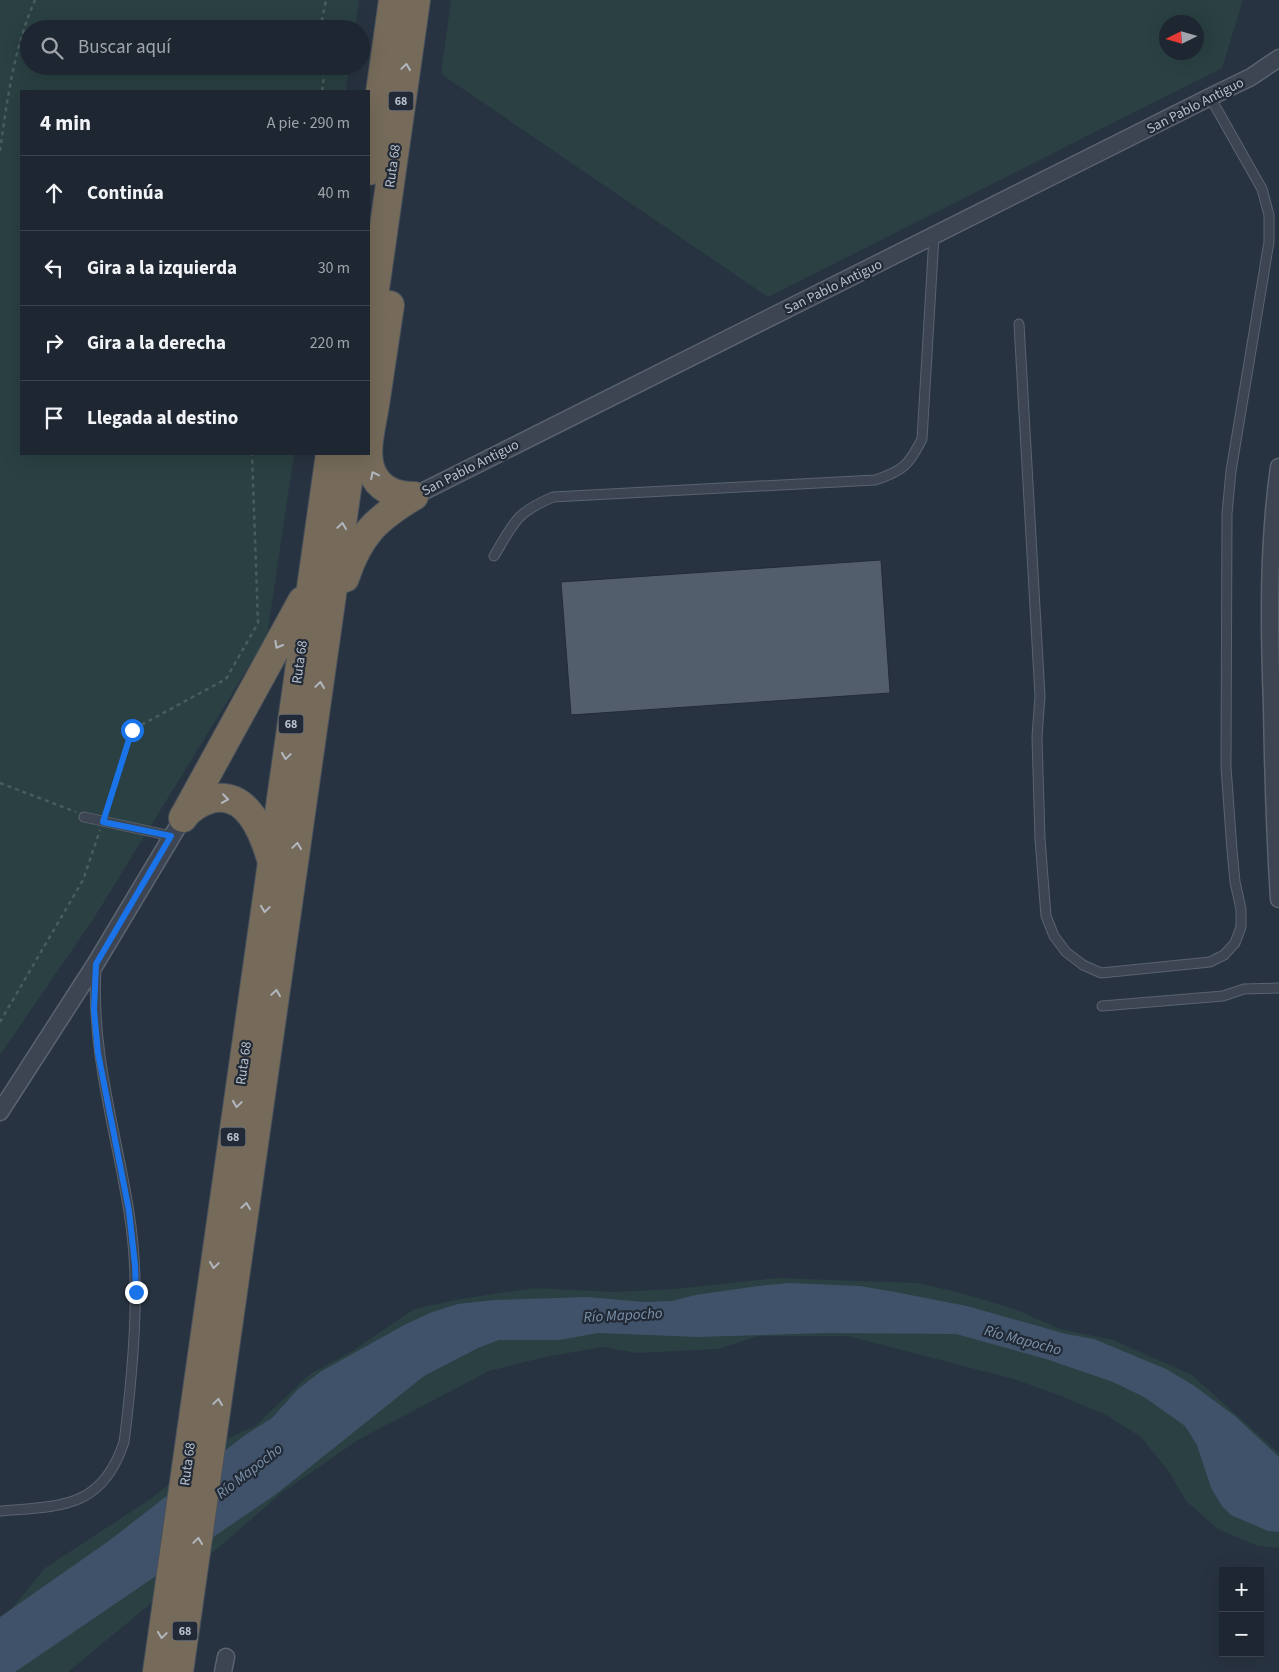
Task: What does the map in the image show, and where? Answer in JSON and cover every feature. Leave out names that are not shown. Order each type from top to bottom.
[{"type":"highway","points":[[370,46],[376,0]]},
{"type":"highway","name":"Ruta 68","points":[[370,164],[394,0]]},
{"type":"highway","name":"Ruta 68","points":[[370,325],[416,0]]},
{"type":"highway","points":[[364,90],[366,75]]},
{"type":"highway","points":[[370,449],[392,278],[392,246],[387,202]]},
{"type":"highway","name":"Ruta 68","points":[[179,1672],[179,1593],[187,1466],[330,455]]},
{"type":"highway","name":"Ruta 68","points":[[157,1672],[179,1593],[211,1450],[352,455]]},
{"type":"highway","points":[[369,455],[374,477],[382,487],[400,495],[414,496]]},
{"type":"highway","points":[[328,626],[350,560],[364,536],[383,517],[414,496]]},
{"type":"highway","points":[[177,827],[310,587]]},
{"type":"highway","points":[[177,827],[196,805],[204,801],[218,798],[236,801],[249,812],[255,821],[265,840],[272,860]]},
{"type":"street","name":"San Pablo Antiguo","points":[[414,496],[636,383],[1251,77],[1279,58]]},
{"type":"street","name":"San Pablo Antiguo","points":[[1251,77],[1272,73],[1279,74]]},
{"type":"street","points":[[1279,467],[1272,562],[1270,642],[1279,899]]},
{"type":"street","points":[[0,1112],[96,964],[177,827]]},
{"type":"lane","points":[[1019,324],[1040,696],[1036,737],[1040,839],[1046,916],[1054,936],[1066,952],[1083,965],[1101,973],[1210,962],[1224,955],[1235,943],[1241,927],[1241,909],[1235,882],[1226,767],[1227,514],[1231,471],[1270,242],[1269,215],[1262,189],[1210,97]]},
{"type":"lane","points":[[494,556],[515,520],[535,505],[552,497],[875,480],[894,474],[912,460],[922,439],[934,236]]},
{"type":"lane","points":[[84,818],[103,822],[177,827]]},
{"type":"lane","points":[[0,1511],[68,1504],[83,1498],[93,1491],[108,1475],[120,1454],[124,1442],[134,1340],[135,1265],[129,1211],[98,1053],[94,1010],[96,964]]},
{"type":"lane","points":[[1102,1006],[1223,996],[1244,990],[1279,988]]},
{"type":"path","points":[[28,20],[35,0]]},
{"type":"path","points":[[322,20],[326,0]]},
{"type":"path","points":[[0,151],[6,109],[20,44]]},
{"type":"path","points":[[322,90],[324,75]]},
{"type":"path","points":[[0,1022],[83,880],[132,730],[226,679],[258,623],[252,455]]},
{"type":"path","points":[[0,783],[103,822]]},
{"type":"green space","points":[[0,0],[359,0],[356,20],[20,20],[20,75],[348,75],[346,90],[20,90],[20,455],[294,455],[267,637],[94,918],[0,1055]]},
{"type":"green space","points":[[451,0],[1243,0],[1222,68],[768,297],[441,74]]},
{"type":"green space","points":[[777,1278],[918,1283],[965,1294],[1017,1310],[1060,1329],[1113,1340],[1192,1375],[1279,1453],[1279,1548],[1258,1546],[1218,1529],[1186,1501],[1169,1472],[1141,1437],[1106,1415],[1017,1380],[848,1336],[759,1336],[717,1349],[637,1353],[603,1347],[545,1357],[489,1371],[358,1440],[280,1494],[230,1538],[68,1672],[0,1672],[0,1623],[45,1568],[149,1500],[227,1439],[255,1426],[310,1374],[354,1350],[414,1309],[461,1299],[534,1288],[615,1292],[674,1289]]},
{"type":"water","name":"Río Mapocho","points":[[789,1283],[860,1286],[967,1306],[1066,1334],[1094,1339],[1166,1369],[1193,1385],[1235,1416],[1279,1457],[1279,1532],[1268,1531],[1231,1515],[1222,1506],[1211,1488],[1197,1445],[1185,1426],[1144,1397],[1113,1382],[1046,1359],[956,1334],[829,1333],[697,1337],[598,1333],[560,1340],[499,1340],[478,1348],[424,1376],[275,1495],[15,1672],[0,1672],[0,1617],[110,1540],[245,1435],[272,1418],[297,1390],[320,1372],[404,1325],[432,1312],[458,1304],[494,1300],[587,1297],[645,1302],[672,1301],[695,1295]]},
{"type":"building","points":[[881,560],[890,693],[571,715],[561,582]]},
{"type":"route","points":[[132,730],[103,822],[171,836],[96,964],[94,1010],[98,1053],[129,1211],[133,1238],[136,1292]]}]
